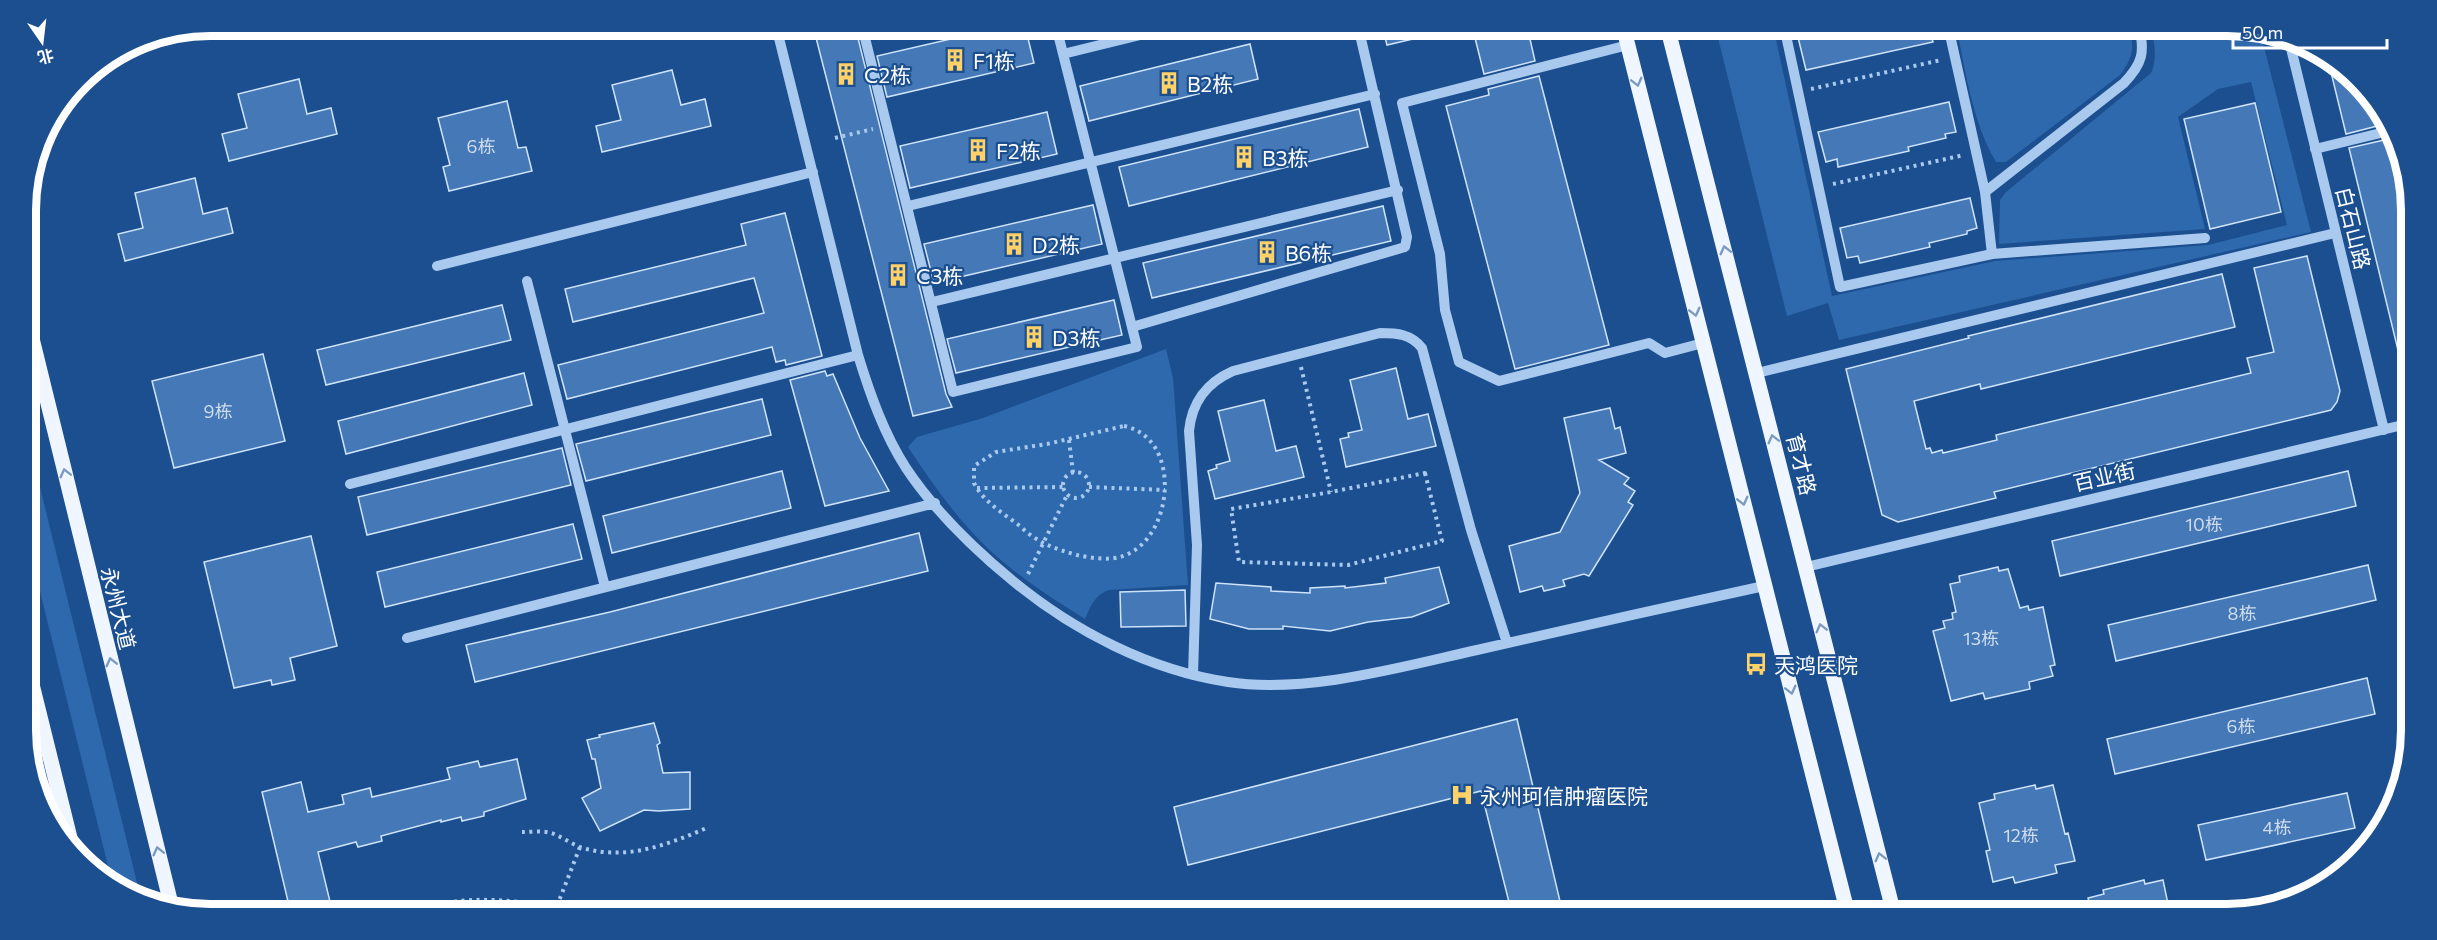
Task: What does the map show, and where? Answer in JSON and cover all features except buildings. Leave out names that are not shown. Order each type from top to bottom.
[{"type":"main road","points":[[1626,36],[1845,904]]},
{"type":"main road","name":"育才路","points":[[1670,36],[1891,904]]},
{"type":"main road","name":"永州大道","points":[[36,355],[170,899]]},
{"type":"main road","points":[[36,700],[68,831]]},
{"type":"street","points":[[779,36],[858,355],[870,393],[887,432],[906,468],[961,534],[1040,603],[1090,633],[1134,656],[1193,675],[1230,682],[1278,684],[1319,681],[1380,672],[1764,586]]},
{"type":"street","points":[[865,36],[953,392],[1137,347],[1058,36]]},
{"type":"street","points":[[1063,54],[1137,36]]},
{"type":"street","points":[[1132,327],[1404,247],[1407,237],[1398,190],[1360,36]]},
{"type":"street","points":[[1786,36],[1840,287],[1992,254],[2205,238]]},
{"type":"street","points":[[1950,36],[1985,192],[1992,254]]},
{"type":"street","points":[[1985,192],[2124,84],[2136,71],[2142,56],[2140,36]]},
{"type":"street","points":[[1628,45],[1402,103],[1440,254],[1446,310],[1458,362],[1499,381],[1649,343],[1665,353],[1703,343]]},
{"type":"street","name":"白石山路","points":[[2291,48],[2384,430]]},
{"type":"street","points":[[908,206],[1375,94]]},
{"type":"street","points":[[2315,149],[2383,133]]},
{"type":"street","points":[[436,266],[813,172]]},
{"type":"street","points":[[932,302],[1398,190]]},
{"type":"street","points":[[1756,373],[2335,233]]},
{"type":"street","points":[[527,281],[605,587]]},
{"type":"street","points":[[1193,675],[1197,545],[1189,431],[1191,415],[1197,401],[1207,387],[1220,376],[1233,371],[1380,333],[1407,336],[1422,348],[1470,530],[1507,643]]},
{"type":"street","points":[[350,484],[858,355]]},
{"type":"street","name":"百业街","points":[[1806,567],[2401,426]]},
{"type":"street","points":[[406,638],[934,503]]},
{"type":"path","points":[[1798,92],[1955,57]]},
{"type":"path","points":[[836,138],[887,126]]},
{"type":"path","points":[[1819,187],[1976,152]]},
{"type":"path","points":[[1298,354],[1331,492]]},
{"type":"path","points":[[1124,426],[1132,427],[1142,432],[1158,454],[1164,470],[1165,501],[1158,520],[1135,549],[1124,556],[1112,558],[1083,556],[1043,544],[992,504],[976,488],[972,478],[974,466],[986,457],[996,452],[1070,440],[1124,426]]},
{"type":"path","points":[[1070,440],[1073,472]]},
{"type":"path","points":[[1078,472],[1086,477],[1089,488],[1087,493],[1079,498],[1067,495],[1063,487],[1066,476],[1078,472]]},
{"type":"path","points":[[1425,473],[1442,541],[1348,565],[1239,562],[1231,508],[1331,492],[1425,473]]},
{"type":"path","points":[[976,488],[1063,487]]},
{"type":"path","points":[[1089,488],[1166,490]]},
{"type":"path","points":[[1023,589],[1031,566],[1067,495]]},
{"type":"path","points":[[522,832],[553,833],[580,847],[598,852],[647,851],[709,827]]},
{"type":"path","points":[[558,904],[580,847]]},
{"type":"path","points":[[448,904],[470,901],[511,901],[539,904]]},
{"type":"shaded area","points":[[1717,36],[1775,36],[1832,296],[1995,261],[2208,245],[2287,225],[2251,82],[2218,89],[2178,117],[2205,229],[1999,244],[2000,200],[2006,192],[2151,73],[2155,55],[2153,36],[2239,36],[2262,39],[2311,232],[1839,340],[1828,303],[1787,316]]},
{"type":"shaded area","points":[[1958,36],[2131,36],[2132,52],[2120,75],[2006,162],[1996,162],[1988,146],[1975,113]]},
{"type":"shaded area","points":[[1166,349],[1173,378],[1188,585],[1109,590],[1097,598],[1085,619],[1032,584],[988,549],[951,507],[908,447],[917,437],[983,418]]},
{"type":"shaded area","points":[[36,471],[138,888],[110,872],[36,575]]},
{"type":"place","name":"F1栋","points":[[955,60]]},
{"type":"place","name":"C2栋","points":[[846,74]]},
{"type":"place","name":"B2栋","points":[[1169,83]]},
{"type":"place","name":"F2栋","points":[[978,150]]},
{"type":"place","name":"B3栋","points":[[1244,157]]},
{"type":"place","name":"D2栋","points":[[1014,244]]},
{"type":"place","name":"B6栋","points":[[1267,252]]},
{"type":"place","name":"C3栋","points":[[898,275]]},
{"type":"place","name":"D3栋","points":[[1034,337]]},
{"type":"place","name":"天鸿医院","points":[[1756,664]]},
{"type":"place","name":"永州珂信肿瘤医院","points":[[1462,795]]}]
